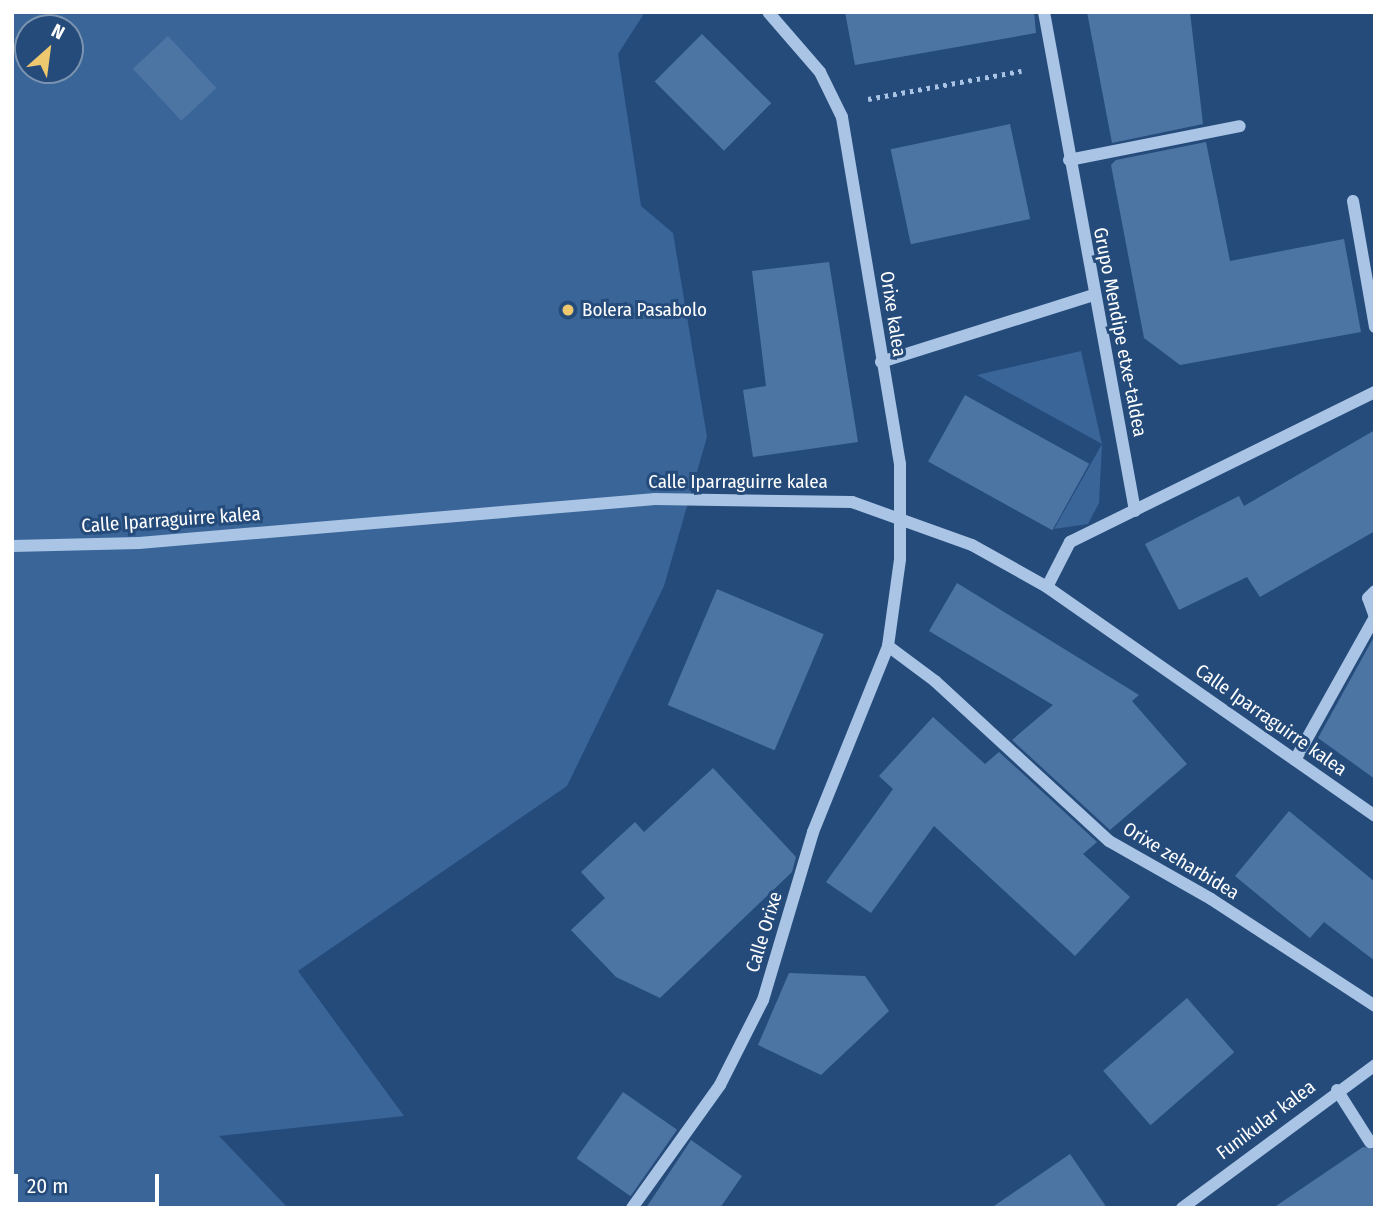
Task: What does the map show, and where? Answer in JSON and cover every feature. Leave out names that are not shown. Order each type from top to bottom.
[{"type":"street","name":"Orixe kalea","points":[[768,12],[820,72],[837,105],[900,464],[900,516],[888,646]]},
{"type":"street","name":"Grupo Mendipe etxe-taldea","points":[[1044,12],[1093,295],[1135,512]]},
{"type":"street","points":[[1069,160],[1240,126]]},
{"type":"street","points":[[1353,201],[1375,327]]},
{"type":"street","points":[[881,362],[1093,295]]},
{"type":"street","points":[[1047,587],[1070,542],[1375,391]]},
{"type":"street","name":"Calle Iparraguirre kalea","points":[[12,546],[139,543],[655,499],[852,502],[900,516],[972,545],[1047,587],[1375,816]]},
{"type":"street","points":[[1295,760],[1375,617],[1368,598],[1375,591]]},
{"type":"street","name":"Orixe zeharbidea","points":[[888,646],[934,681],[1109,841],[1211,898],[1375,1006]]},
{"type":"street","name":"Calle Orixe","points":[[632,1208],[720,1085],[763,1000],[813,832],[888,646]]},
{"type":"street","name":"Funikular kalea","points":[[1182,1208],[1337,1090],[1375,1065]]},
{"type":"street","points":[[1337,1090],[1370,1142]]},
{"type":"path","points":[[837,105],[1053,65]]},
{"type":"shaded area","points":[[12,12],[645,12],[618,54],[641,206],[673,233],[707,437],[664,586],[567,786],[298,971],[404,1116],[219,1136],[288,1208],[12,1208]]},
{"type":"shaded area","points":[[1081,351],[1102,444],[977,375]]},
{"type":"shaded area","points":[[1102,444],[1099,503],[1088,524],[1054,529]]},
{"type":"building","points":[[845,12],[1034,12],[1036,33],[855,65]]},
{"type":"building","points":[[1087,12],[1190,12],[1203,124],[1112,143]]},
{"type":"building","points":[[702,34],[771,103],[724,151],[655,81]]},
{"type":"building","points":[[168,36],[216,88],[181,121],[133,69]]},
{"type":"building","points":[[1010,124],[1030,219],[911,244],[891,149]]},
{"type":"building","points":[[1206,142],[1230,261],[1344,239],[1361,332],[1180,365],[1144,338],[1111,165],[1116,160]]},
{"type":"building","points":[[829,262],[858,442],[753,457],[743,390],[766,386],[752,271]]},
{"type":"building","points":[[965,395],[1089,464],[1052,530],[928,461]]},
{"type":"building","points":[[1375,430],[1375,531],[1260,597],[1247,577],[1179,610],[1145,544],[1239,496],[1244,506]]},
{"type":"building","points":[[957,583],[1139,695],[1132,701],[1187,764],[1110,830],[1012,740],[1053,705],[929,631]]},
{"type":"building","points":[[717,589],[824,634],[775,750],[668,705]]},
{"type":"building","points":[[1375,635],[1375,779],[1318,738]]},
{"type":"building","points":[[933,717],[985,764],[999,752],[1097,842],[1083,854],[1130,897],[1075,956],[934,826],[871,913],[826,882],[893,789],[879,776]]},
{"type":"building","points":[[713,768],[796,857],[792,872],[660,998],[616,977],[571,930],[605,898],[581,872],[635,822],[644,832]]},
{"type":"building","points":[[1289,811],[1375,882],[1375,961],[1324,922],[1310,938],[1235,876]]},
{"type":"building","points":[[789,973],[865,976],[889,1011],[821,1075],[758,1045]]},
{"type":"building","points":[[1187,998],[1234,1052],[1150,1125],[1103,1071]]},
{"type":"building","points":[[623,1092],[677,1130],[631,1196],[577,1158]]},
{"type":"building","points":[[691,1140],[742,1176],[720,1208],[646,1208]]},
{"type":"building","points":[[1363,1147],[1375,1149],[1375,1208],[1273,1208]]},
{"type":"building","points":[[1070,1154],[1107,1208],[991,1208]]},
{"type":"place","name":"Bolera Pasabolo","points":[[568,310]]}]
